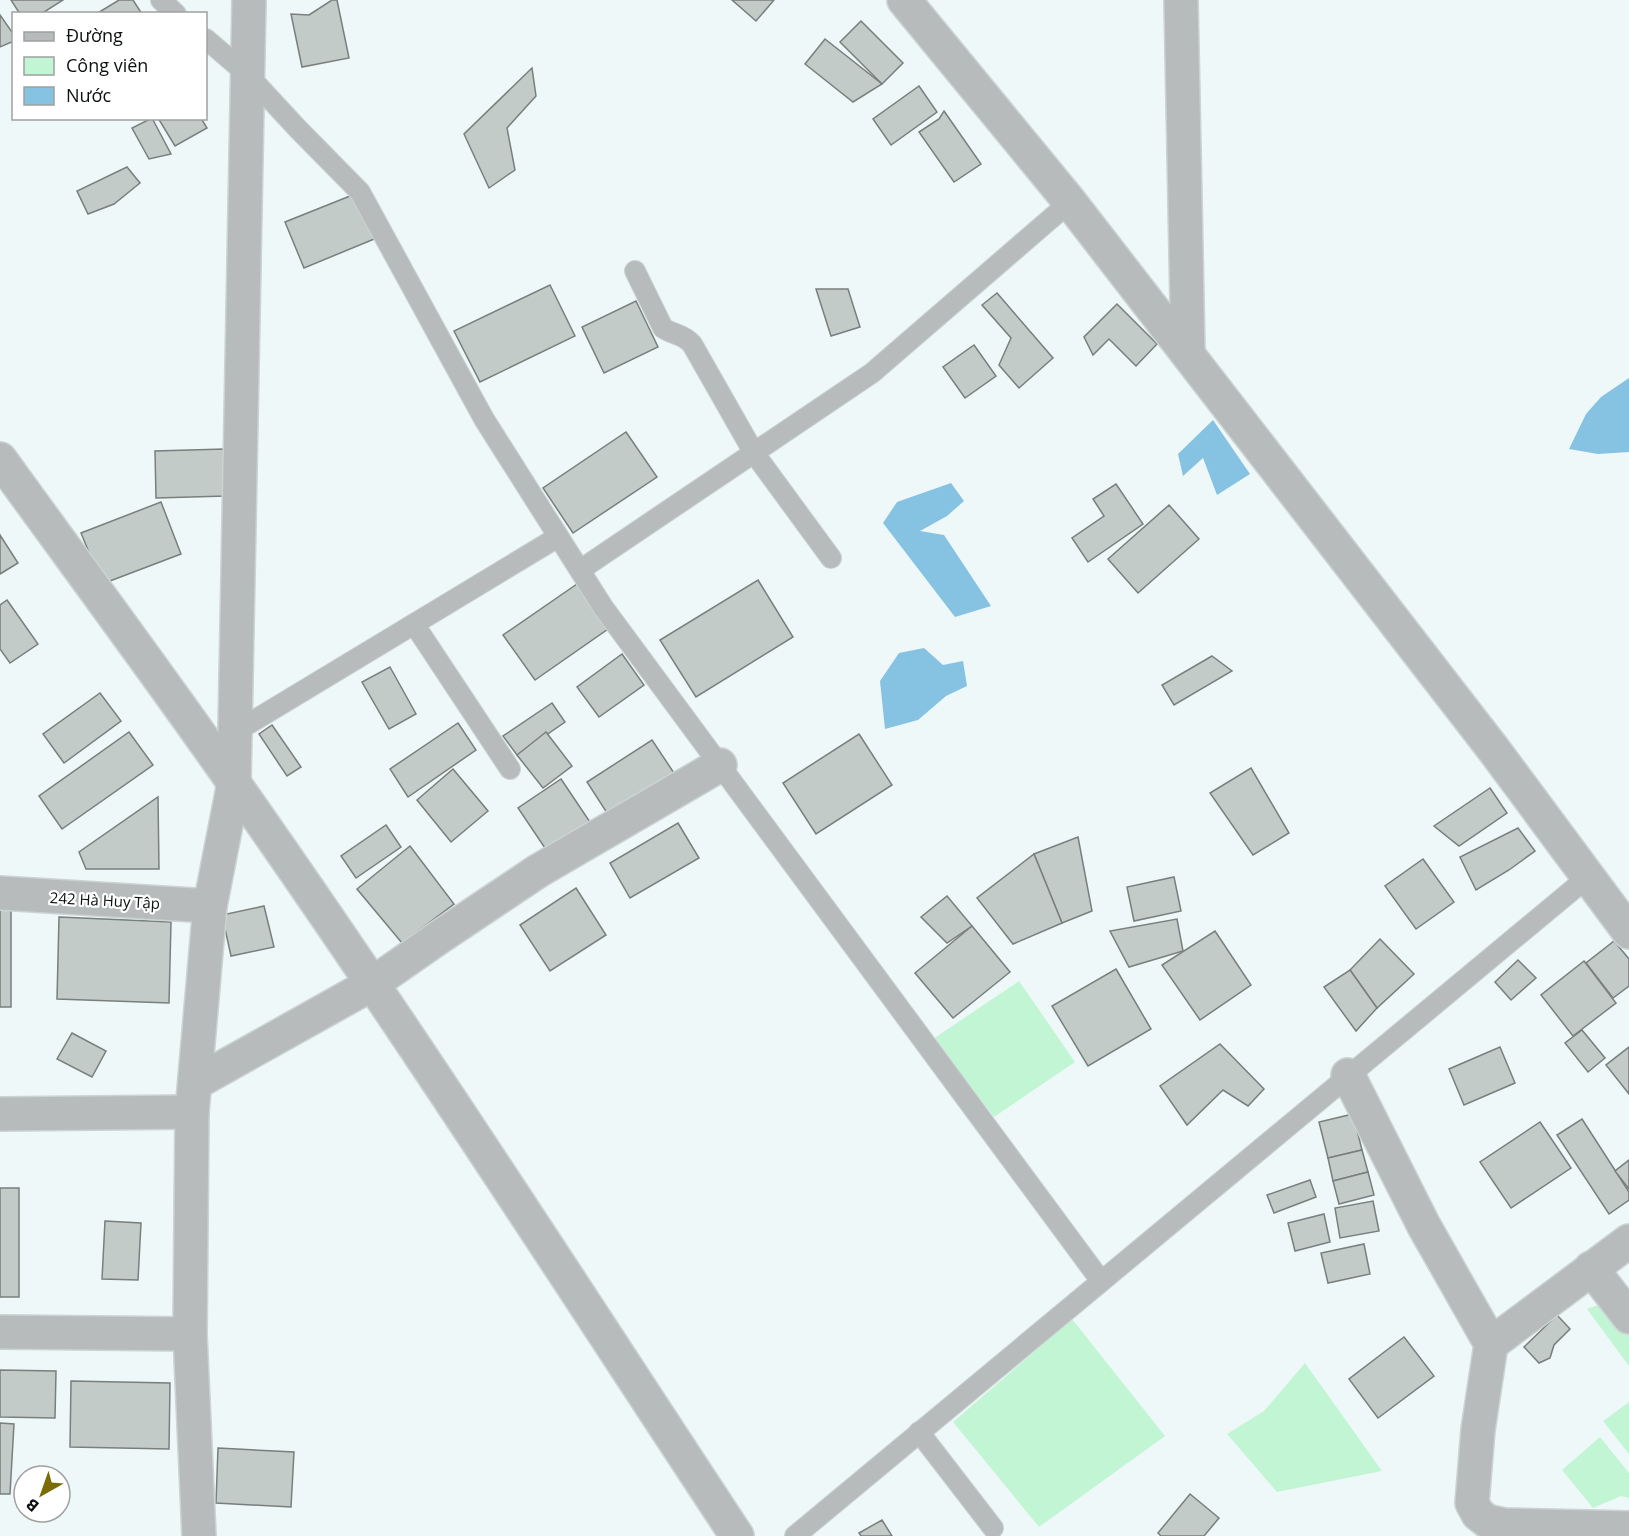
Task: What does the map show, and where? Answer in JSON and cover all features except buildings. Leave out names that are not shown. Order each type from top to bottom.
[{"type":"street","points":[[199,1536],[190,1334],[194,1098],[210,906],[234,783],[249,0]]},
{"type":"street","points":[[904,0],[1070,202],[1188,353],[1494,750],[1629,932]]},
{"type":"street","points":[[1180,0],[1188,353]]},
{"type":"street","points":[[0,459],[234,783],[447,1093],[737,1536]]},
{"type":"street","points":[[0,1114],[194,1098],[372,984],[538,871],[720,765]]},
{"type":"street","name":"242 Hà Huy Tập","points":[[0,893],[210,906]]},
{"type":"street","points":[[1348,1076],[1424,1226],[1491,1344],[1478,1430],[1472,1503],[1478,1514],[1487,1521],[1504,1525],[1629,1528]]},
{"type":"street","points":[[1491,1344],[1629,1240]]},
{"type":"street","points":[[1591,1268],[1629,1317]]},
{"type":"street","points":[[0,1332],[190,1334]]},
{"type":"lane","points":[[161,0],[174,12]]},
{"type":"lane","points":[[207,40],[248,75],[360,192],[484,419],[603,607],[1101,1281]]},
{"type":"lane","points":[[580,570],[872,373],[1070,202]]},
{"type":"lane","points":[[635,271],[663,328],[668,332],[679,334],[692,344],[754,453],[831,558]]},
{"type":"lane","points":[[234,732],[558,537]]},
{"type":"lane","points":[[414,624],[510,769]]},
{"type":"lane","points":[[795,1536],[1588,877]]},
{"type":"lane","points":[[919,1432],[993,1528]]},
{"type":"green space","points":[[1019,981],[1075,1062],[994,1117],[933,1039]]},
{"type":"green space","points":[[1629,1294],[1629,1366],[1587,1309]]},
{"type":"green space","points":[[1072,1319],[1165,1436],[1039,1527],[953,1422]]},
{"type":"green space","points":[[1305,1363],[1382,1471],[1277,1492],[1227,1434],[1264,1411]]},
{"type":"green space","points":[[1629,1402],[1629,1454],[1603,1421]]},
{"type":"green space","points":[[1600,1437],[1629,1473],[1629,1498],[1621,1496],[1593,1508],[1562,1470]]},
{"type":"water","points":[[1629,378],[1629,452],[1598,454],[1569,449],[1586,414],[1601,397]]},
{"type":"water","points":[[1213,420],[1250,474],[1217,495],[1203,458],[1183,476],[1178,454]]},
{"type":"water","points":[[951,483],[964,501],[947,516],[920,531],[944,535],[991,606],[955,617],[883,523],[897,502]]},
{"type":"water","points":[[924,648],[943,665],[963,661],[967,686],[946,696],[918,720],[885,729],[880,681],[899,653]]}]
